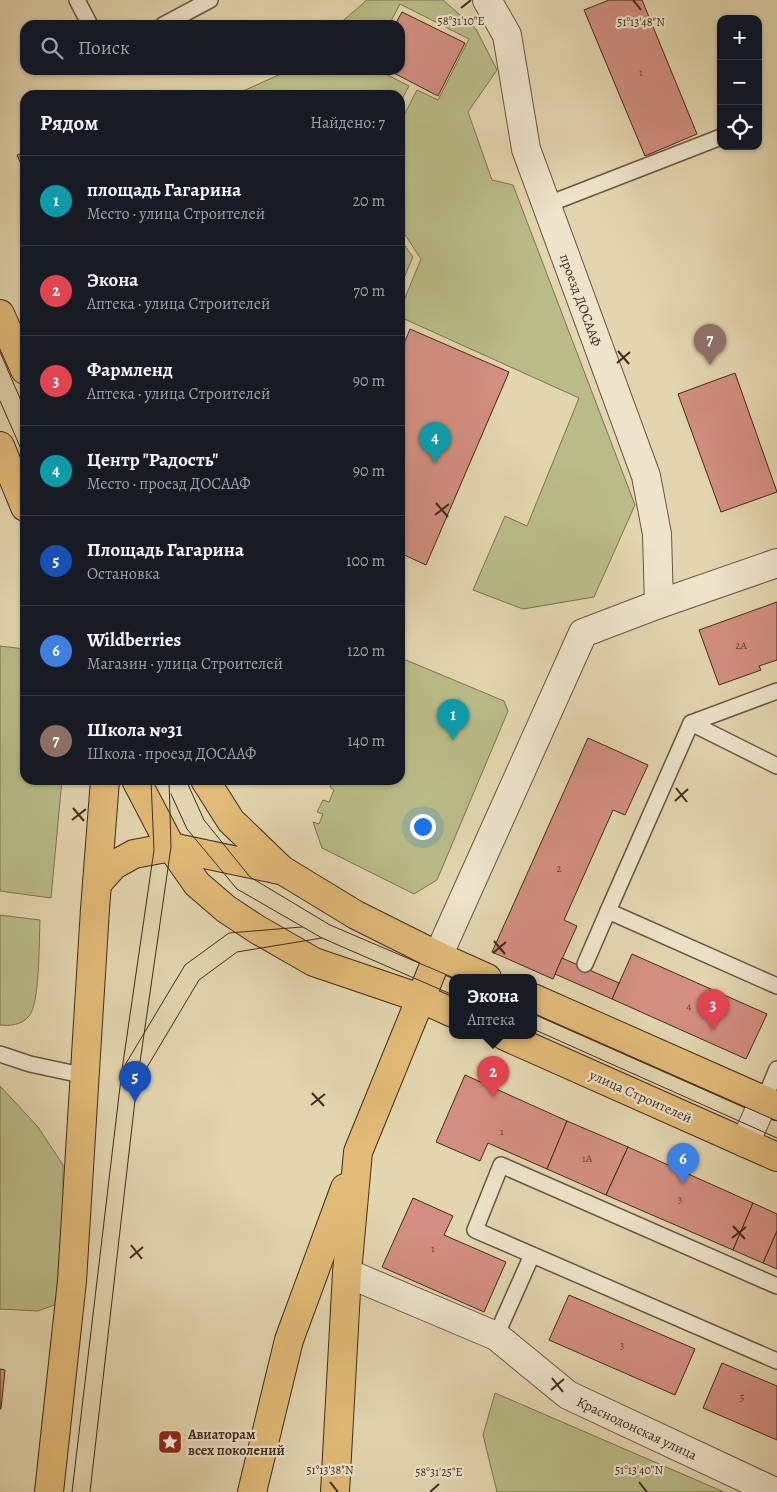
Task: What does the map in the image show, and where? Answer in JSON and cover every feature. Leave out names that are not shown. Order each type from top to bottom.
[{"type":"main road","points":[[4,322],[20,359]]},
{"type":"main road","points":[[0,446],[20,495]]},
{"type":"main road","points":[[49,1492],[72,1281],[104,785]]},
{"type":"main road","points":[[139,785],[171,847],[197,884],[226,909],[314,962],[420,998],[449,1011]]},
{"type":"main road","points":[[208,785],[230,821],[282,870],[356,915],[478,974]]},
{"type":"main road","points":[[97,884],[114,865],[134,854],[171,847],[282,870]]},
{"type":"main road","points":[[252,1492],[289,1340],[358,1152],[438,956]]},
{"type":"main road","points":[[537,1000],[770,1103]]},
{"type":"main road","name":"улица Строителей","points":[[512,1039],[777,1157]]},
{"type":"main road","points":[[335,1492],[347,1273],[358,1152]]},
{"type":"street","name":"проезд ДОСААФ","points":[[487,0],[507,35],[526,149],[646,476],[657,534],[659,604]]},
{"type":"street","points":[[438,956],[583,633],[777,563]]},
{"type":"street","points":[[745,1143],[770,1103]]},
{"type":"street","name":"Краснодонская улица","points":[[347,1273],[496,1336],[568,1395],[775,1492]]},
{"type":"lane","points":[[77,0],[87,20]]},
{"type":"lane","points":[[172,20],[210,0]]},
{"type":"lane","points":[[546,205],[717,140]]},
{"type":"lane","points":[[585,964],[690,724],[777,691]]},
{"type":"lane","points":[[690,724],[777,766]]},
{"type":"lane","points":[[608,911],[777,986]]},
{"type":"lane","points":[[0,1054],[30,1064],[86,1076]]},
{"type":"lane","points":[[770,1103],[777,1069]]},
{"type":"lane","points":[[777,1286],[502,1166],[475,1230],[777,1361]]},
{"type":"lane","points":[[496,1336],[532,1255]]},
{"type":"green space","points":[[367,0],[443,0],[476,29],[497,70],[468,112],[492,180],[513,185],[635,505],[594,597],[523,609],[473,590],[505,516],[527,526],[579,398],[405,319],[405,298],[421,259],[405,235],[405,113],[417,90],[438,100],[469,39],[400,4],[392,20],[344,20]]},
{"type":"green space","points":[[279,75],[388,75],[409,86],[405,94],[405,90],[245,90]]},
{"type":"green space","points":[[405,246],[413,257],[405,275]]},
{"type":"green space","points":[[0,646],[20,648],[20,785],[62,785],[51,898],[0,891]]},
{"type":"green space","points":[[405,661],[504,701],[508,711],[437,880],[414,894],[322,848],[313,822],[319,824],[323,814],[317,812],[323,800],[329,802],[334,790],[330,787],[331,785],[405,785]]},
{"type":"green space","points":[[0,915],[40,920],[37,985],[33,1009],[26,1019],[12,1025],[0,1025]]},
{"type":"green space","points":[[0,1086],[38,1127],[63,1165],[63,1237],[57,1304],[38,1311],[0,1309]]},
{"type":"green space","points":[[495,1393],[724,1492],[497,1492],[483,1435]]},
{"type":"building","points":[[609,0],[642,0],[697,134],[645,156],[584,10]]},
{"type":"building","points":[[402,12],[465,43],[438,96],[398,75],[405,75],[405,20],[398,20]]},
{"type":"building","points":[[410,329],[509,372],[426,565],[405,555],[405,341]]},
{"type":"building","points":[[735,373],[777,492],[721,512],[678,394]]},
{"type":"building","points":[[777,602],[777,660],[759,666],[761,670],[719,685],[699,630]]},
{"type":"building","points":[[588,738],[648,765],[625,815],[613,810],[564,920],[577,926],[553,979],[492,952]]},
{"type":"building","points":[[632,954],[767,1014],[746,1059],[612,999]]},
{"type":"building","points":[[562,958],[619,983],[612,999],[555,974]]},
{"type":"building","points":[[465,1075],[567,1121],[547,1169],[488,1143],[480,1161],[436,1142]]},
{"type":"building","points":[[567,1121],[628,1147],[606,1195],[547,1169]]},
{"type":"building","points":[[628,1147],[753,1203],[733,1250],[606,1195]]},
{"type":"building","points":[[413,1198],[453,1216],[444,1235],[506,1262],[484,1312],[382,1267]]},
{"type":"building","points":[[753,1203],[777,1214],[777,1231],[763,1263],[733,1250]]},
{"type":"building","points":[[777,1231],[777,1269],[763,1263]]},
{"type":"building","points":[[569,1295],[695,1349],[675,1395],[549,1340]]},
{"type":"building","points":[[722,1363],[777,1386],[777,1440],[703,1408]]},
{"type":"building","points":[[0,1369],[5,1370],[1,1409],[0,1409]]},
{"type":"tram line","points":[[0,352],[20,398]]},
{"type":"tram line","points":[[0,401],[20,447]]},
{"type":"tram line","points":[[72,1492],[122,1070],[154,850],[151,785]]},
{"type":"tram line","points":[[90,1492],[137,1083],[171,847],[169,785]]},
{"type":"tram line","points":[[188,785],[204,820],[250,877],[330,925],[449,976]]},
{"type":"tram line","points":[[171,794],[187,829],[237,889],[322,938],[449,993]]},
{"type":"tram line","points":[[125,1065],[185,965],[229,933],[302,927]]},
{"type":"tram line","points":[[140,1079],[199,980],[237,952],[322,938]]},
{"type":"tram line","points":[[537,1015],[777,1121]]},
{"type":"tram line","points":[[537,1031],[777,1138]]},
{"type":"place","name":"Школа №31","points":[[710,365]]},
{"type":"place","name":"Центр \"Радость\"","points":[[435,463]]},
{"type":"place","name":"площадь Гагарина","points":[[453,740]]},
{"type":"place","name":"Фармленд","points":[[713,1030]]},
{"type":"place","name":"Экона","points":[[493,1097]]},
{"type":"place","name":"Площадь Гагарина","points":[[135,1102]]},
{"type":"place","name":"Wildberries","points":[[683,1184]]},
{"type":"place","name":"Авиаторам всех поколений","points":[[170,1442]]}]
